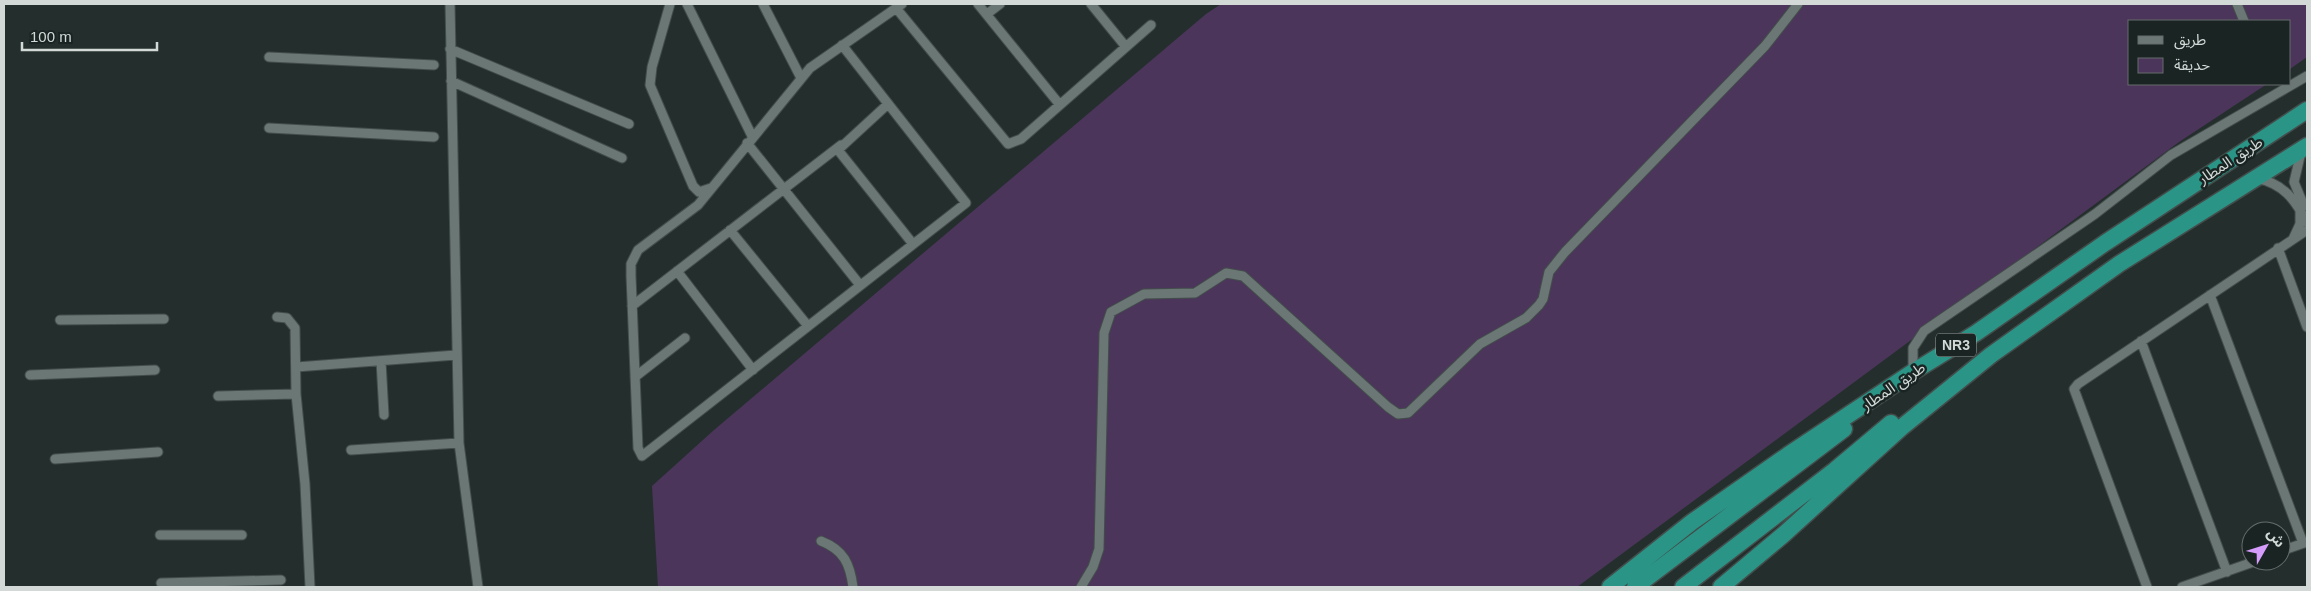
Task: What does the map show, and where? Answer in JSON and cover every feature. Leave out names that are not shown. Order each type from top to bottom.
[{"type":"highway","name":"طريق المطار","points":[[1610,587],[1708,511],[1913,372],[1971,336],[2105,243],[2307,110]]},
{"type":"highway","name":"طريق المطار","points":[[1721,587],[1783,535],[1902,427],[1991,355],[2119,264],[2305,147]]},
{"type":"highway","points":[[1682,587],[1835,470],[1897,418],[2027,329]]},
{"type":"highway","points":[[1635,587],[1971,336]]},
{"type":"street","points":[[450,4],[459,443],[478,587]]},
{"type":"street","points":[[670,4],[652,67],[650,85],[693,186],[699,192],[711,188]]},
{"type":"street","points":[[687,4],[749,140],[784,189],[860,285]]},
{"type":"street","points":[[763,4],[801,78]]},
{"type":"street","points":[[978,4],[1060,105]]},
{"type":"street","points":[[987,14],[1000,4]]},
{"type":"street","points":[[1091,4],[1126,47]]},
{"type":"street","points":[[1081,587],[1094,567],[1099,550],[1104,333],[1111,312],[1144,294],[1195,293],[1221,274],[1234,273],[1243,276],[1388,407],[1398,414],[1408,413],[1480,344],[1526,318],[1539,305],[1543,299],[1549,272],[1565,252],[1765,46],[1798,4]]},
{"type":"street","points":[[2237,4],[2244,20]]},
{"type":"street","points":[[842,45],[966,203],[642,456],[638,448],[630,276],[633,257],[643,246],[689,214],[810,68],[842,45],[899,6],[1008,144],[1021,139],[1152,25]]},
{"type":"street","points":[[450,49],[629,124]]},
{"type":"street","points":[[269,57],[434,65]]},
{"type":"street","points":[[1913,372],[1913,348],[1924,331],[2095,214],[2171,155],[2307,76]]},
{"type":"street","points":[[451,81],[622,158]]},
{"type":"street","points":[[632,306],[841,145],[888,104]]},
{"type":"street","points":[[269,128],[434,136]]},
{"type":"street","points":[[841,145],[838,150],[839,154],[913,244]]},
{"type":"street","points":[[2305,147],[2296,164],[2294,182],[2305,209],[2307,223]]},
{"type":"street","points":[[2255,178],[2283,188],[2305,209]]},
{"type":"street","points":[[2294,238],[2305,209]]},
{"type":"street","points":[[730,230],[808,326]]},
{"type":"street","points":[[2147,587],[2074,393],[2078,384],[2307,230]]},
{"type":"street","points":[[2278,248],[2307,326]]},
{"type":"street","points":[[677,271],[753,370]]},
{"type":"street","points":[[2210,295],[2305,542],[2291,547]]},
{"type":"street","points":[[277,317],[287,318],[295,328],[296,394],[305,484],[310,587]]},
{"type":"street","points":[[60,320],[164,318]]},
{"type":"street","points":[[635,377],[685,338]]},
{"type":"street","points":[[2141,340],[2227,572]]},
{"type":"street","points":[[296,367],[456,356]]},
{"type":"street","points":[[381,361],[384,415]]},
{"type":"street","points":[[30,375],[154,370]]},
{"type":"street","points":[[218,396],[296,394]]},
{"type":"street","points":[[351,450],[459,443]]},
{"type":"street","points":[[55,459],[158,452]]},
{"type":"street","points":[[160,535],[242,535]]},
{"type":"street","points":[[821,541],[834,546],[847,560],[852,571],[853,587]]},
{"type":"street","points":[[2182,587],[2241,567]]},
{"type":"street","points":[[161,583],[281,580]]},
{"type":"green space","points":[[1221,4],[2307,4],[2307,57],[2291,68],[2291,20],[2128,20],[2128,85],[2265,85],[2179,142],[1577,587],[658,587],[652,486],[714,430],[1206,14]]}]
